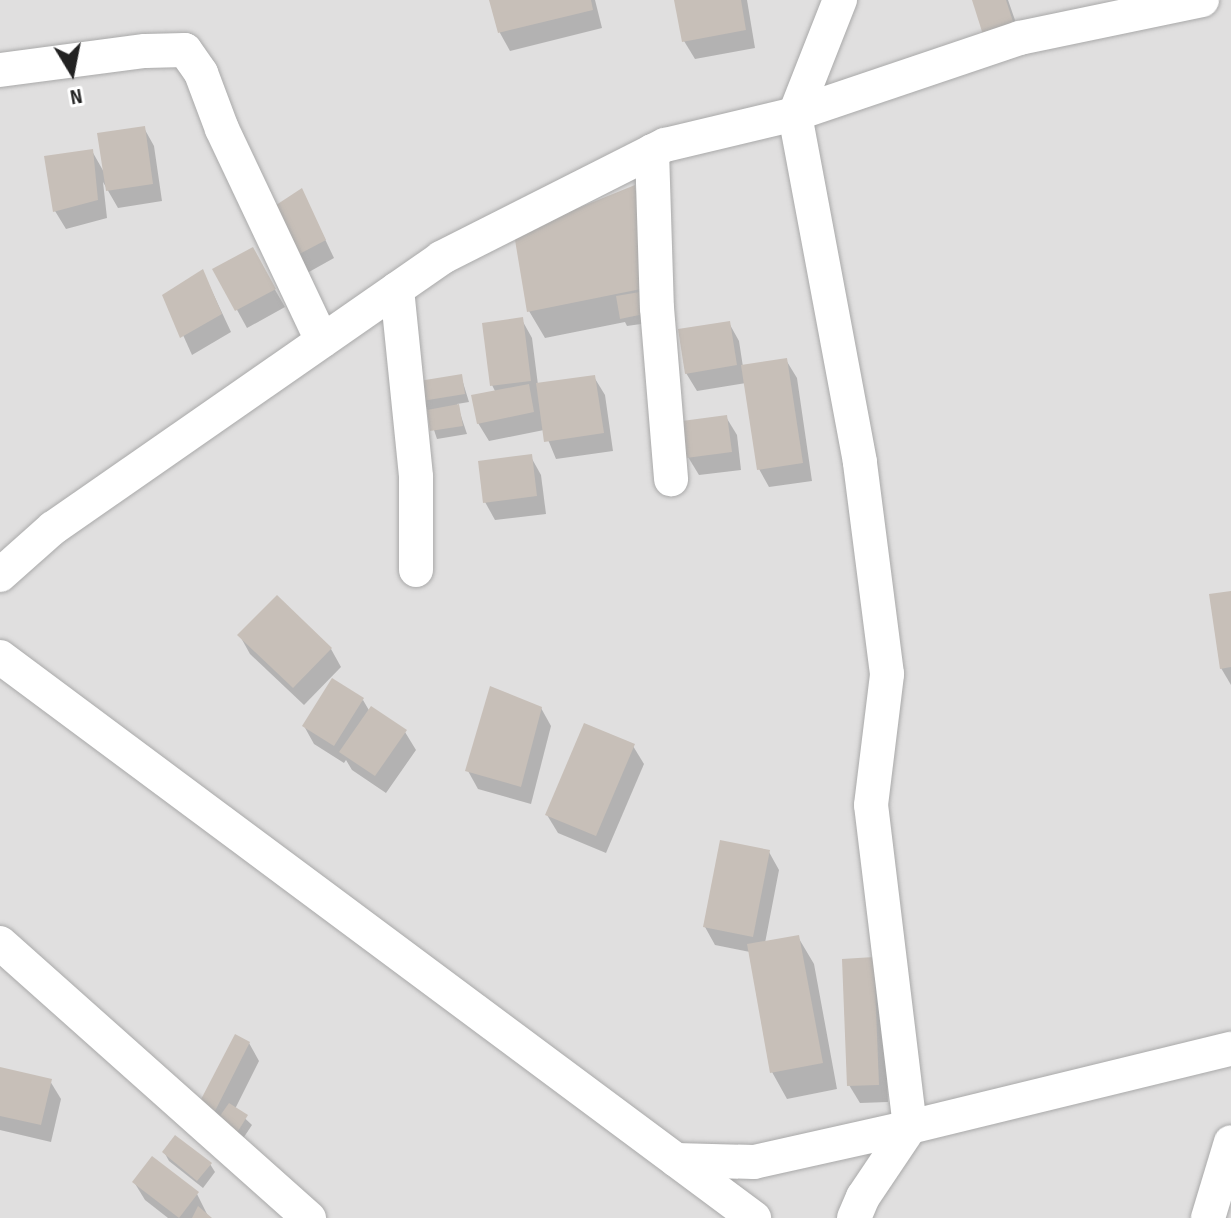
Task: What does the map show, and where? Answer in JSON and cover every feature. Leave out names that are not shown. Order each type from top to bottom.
[{"type":"street","points":[[840,0],[795,114],[860,462],[887,674],[871,805],[910,1127],[863,1197],[854,1218]]},
{"type":"street","points":[[0,575],[53,528],[441,258],[652,151],[795,114],[1020,38],[1202,0]]},
{"type":"street","points":[[0,70],[145,51],[185,50],[201,73],[222,129],[322,341]]},
{"type":"street","points":[[652,151],[657,308],[671,479]]},
{"type":"street","points":[[397,289],[416,477],[416,570]]},
{"type":"street","points":[[0,657],[754,1218]]},
{"type":"street","points":[[0,943],[309,1218]]},
{"type":"street","points":[[676,1160],[754,1162],[1231,1049]]},
{"type":"street","points":[[1208,1218],[1231,1142]]},
{"type":"shaded area","points":[[0,0],[1231,0],[1231,1218],[0,1218]]},
{"type":"building","points":[[489,0],[591,0],[593,10],[498,33]]},
{"type":"building","points":[[674,0],[741,0],[746,30],[682,42]]},
{"type":"building","points":[[972,0],[1006,0],[1016,31],[985,41]]},
{"type":"building","points":[[145,126],[153,184],[106,191],[97,133]]},
{"type":"building","points":[[93,149],[98,200],[53,212],[44,156]]},
{"type":"building","points":[[635,185],[646,288],[527,312],[514,234]]},
{"type":"building","points":[[302,188],[326,240],[288,260],[267,211]]},
{"type":"building","points":[[253,247],[276,289],[235,311],[212,269]]},
{"type":"building","points":[[203,269],[222,314],[180,338],[162,295]]},
{"type":"building","points":[[640,292],[644,314],[620,319],[616,296]]},
{"type":"building","points":[[523,317],[531,381],[490,386],[482,323]]},
{"type":"building","points":[[730,321],[737,365],[685,374],[678,329]]},
{"type":"building","points":[[787,358],[803,463],[757,470],[741,365]]},
{"type":"building","points":[[462,374],[465,394],[422,401],[419,381]]},
{"type":"building","points":[[595,375],[604,433],[544,442],[536,383]]},
{"type":"building","points":[[529,384],[534,412],[477,424],[471,395]]},
{"type":"building","points":[[459,404],[463,426],[430,431],[427,410]]},
{"type":"building","points":[[727,415],[732,452],[686,458],[682,421]]},
{"type":"building","points":[[532,454],[537,496],[483,503],[478,461]]},
{"type":"building","points":[[1231,591],[1231,667],[1220,669],[1209,594]]},
{"type":"building","points":[[277,595],[332,648],[293,688],[237,635]]},
{"type":"building","points":[[332,678],[364,698],[334,746],[302,726]]},
{"type":"building","points":[[490,686],[542,707],[521,787],[465,771]]},
{"type":"building","points":[[371,706],[407,730],[375,776],[339,752]]},
{"type":"building","points":[[584,723],[635,744],[596,836],[545,815]]},
{"type":"building","points":[[720,840],[770,850],[753,937],[703,927]]},
{"type":"building","points":[[799,935],[823,1063],[770,1073],[747,944]]},
{"type":"building","points":[[874,957],[879,1085],[847,1086],[842,959]]},
{"type":"building","points":[[235,1034],[250,1042],[213,1115],[197,1107]]},
{"type":"building","points":[[0,1067],[52,1079],[41,1125],[0,1116]]},
{"type":"building","points":[[229,1103],[248,1115],[235,1136],[215,1123]]},
{"type":"building","points":[[175,1135],[212,1163],[197,1181],[162,1152]]},
{"type":"building","points":[[152,1156],[199,1192],[179,1218],[132,1182]]},
{"type":"building","points":[[198,1206],[212,1218],[192,1218]]}]
